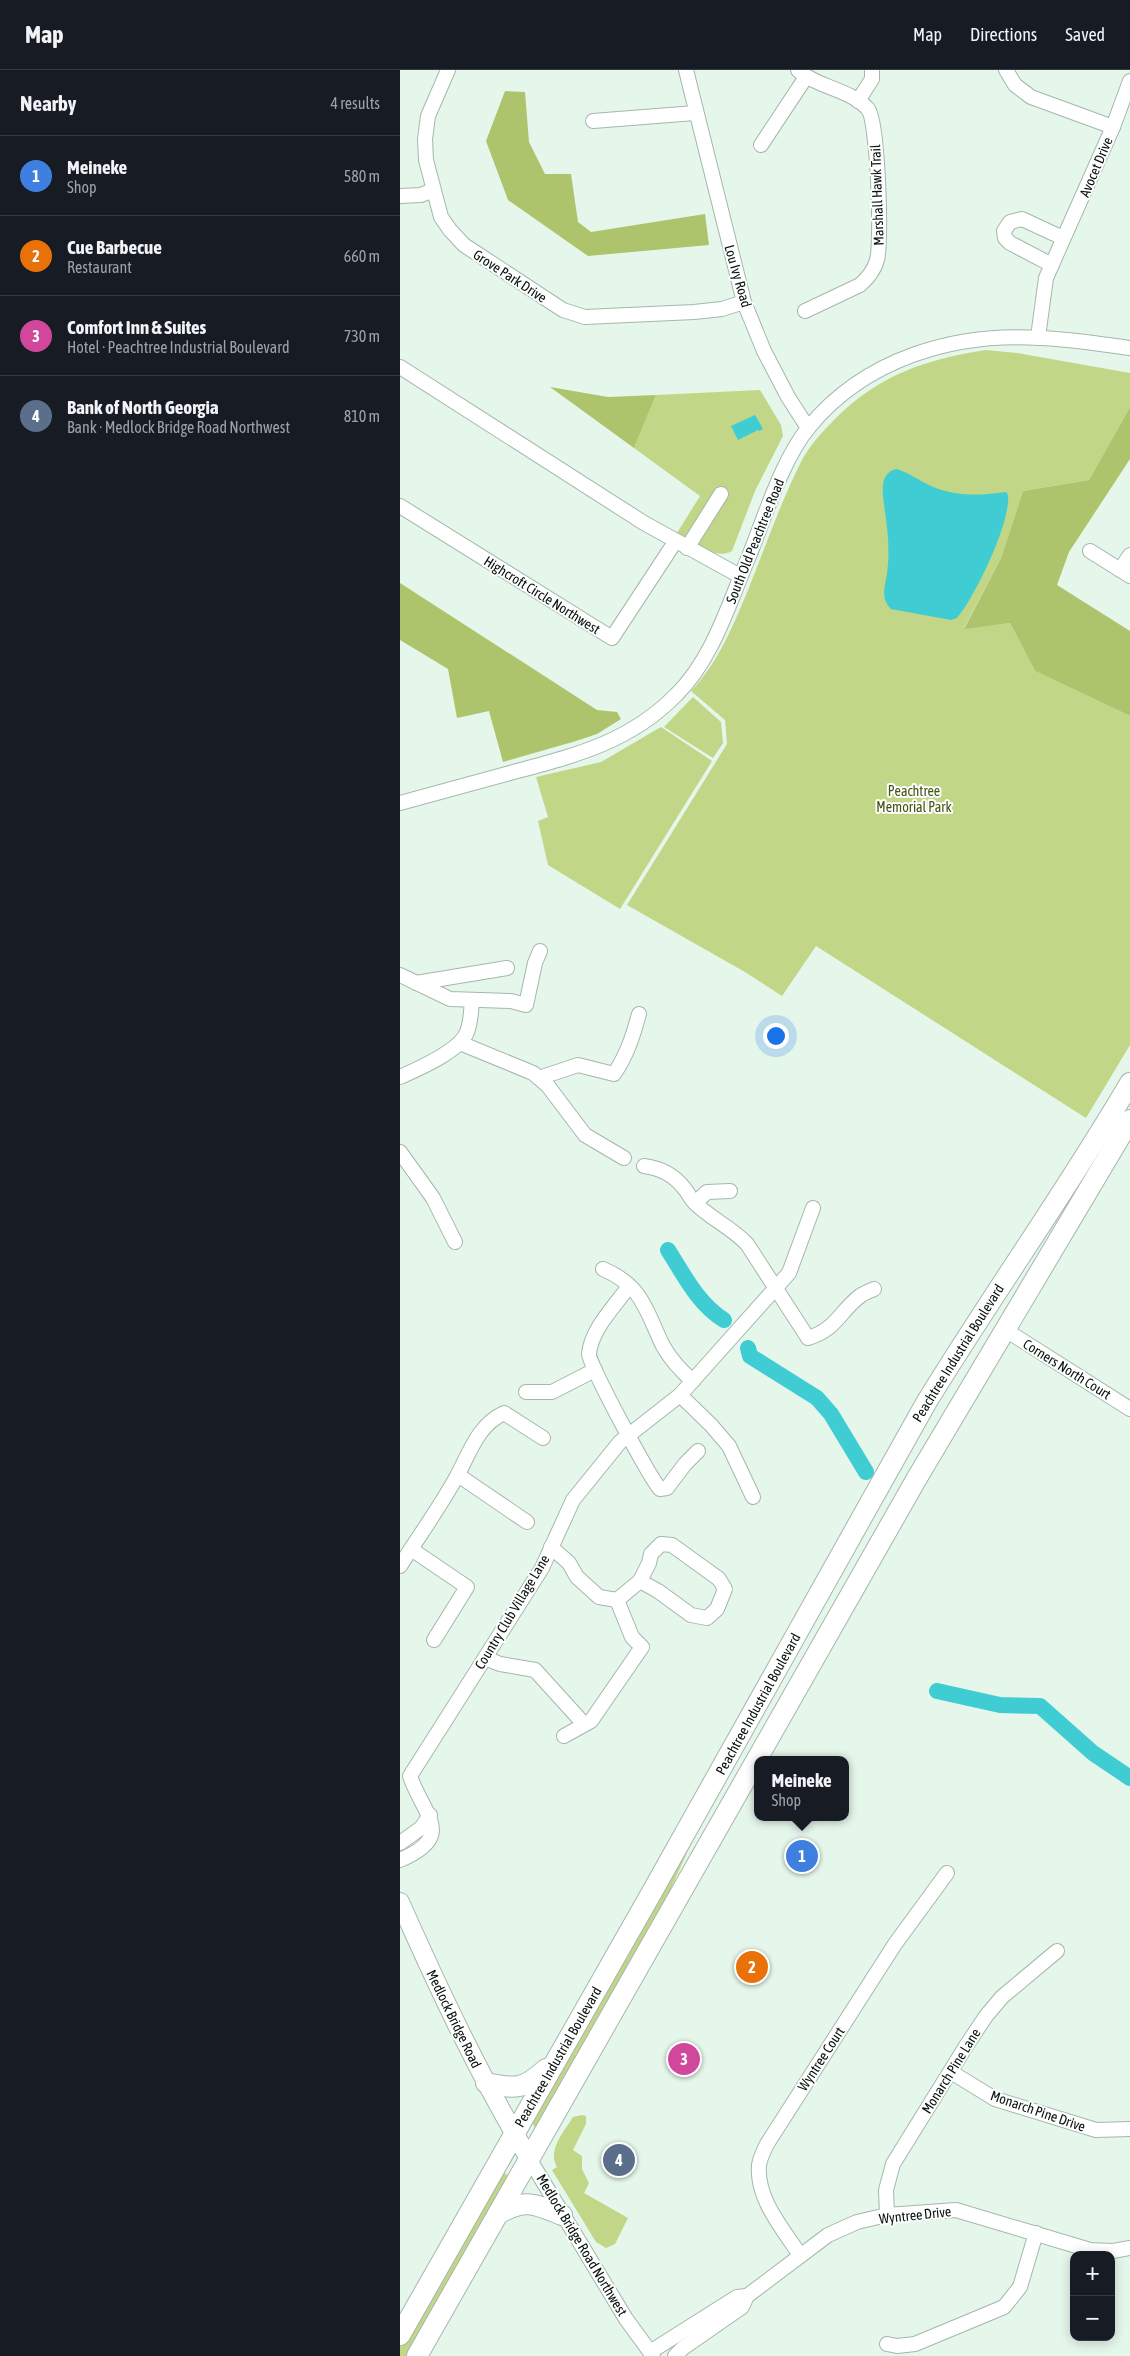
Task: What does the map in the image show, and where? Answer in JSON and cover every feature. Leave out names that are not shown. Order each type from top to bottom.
[{"type":"highway","name":"Peachtree Industrial Boulevard","points":[[400,2336],[926,1403],[972,1328],[1103,1129],[1130,1083]]},
{"type":"highway","name":"Peachtree Industrial Boulevard","points":[[759,1756],[917,1478],[1130,1120]]},
{"type":"highway","name":"Peachtree Industrial Boulevard","points":[[417,2356],[754,1765]]},
{"type":"highway","points":[[486,2083],[513,2088],[524,2086],[557,2059]]},
{"type":"highway","points":[[498,2214],[513,2206],[530,2203],[562,2215]]},
{"type":"main road","name":"Medlock Bridge Road","points":[[400,1902],[434,1978],[486,2083],[514,2133]]},
{"type":"main road","name":"Medlock Bridge Road Northwest","points":[[514,2133],[530,2160]]},
{"type":"street","name":"Grove Park Drive","points":[[448,70],[428,116],[425,139],[426,160],[441,217],[464,246],[563,310],[585,317],[694,312],[722,309],[744,302]]},
{"type":"street","name":"Lou Ivy Road","points":[[686,70],[695,113],[744,302],[764,351],[788,397],[808,428]]},
{"type":"street","points":[[858,101],[872,79],[872,70]]},
{"type":"street","points":[[1006,70],[1015,85],[1032,97],[1113,127]]},
{"type":"street","points":[[761,145],[802,74]]},
{"type":"street","name":"Marshall Hawk Trail","points":[[802,74],[858,101],[869,110],[873,121],[879,238],[877,262],[872,273],[860,285],[804,311]]},
{"type":"street","name":"Avocet Drive","points":[[1038,337],[1046,278],[1113,127],[1130,81]]},
{"type":"street","points":[[593,121],[695,113]]},
{"type":"street","points":[[400,196],[421,195],[433,190]]},
{"type":"street","points":[[1055,258],[1037,256],[1010,243],[1005,238],[1004,231],[1010,222],[1022,219],[1063,238]]},
{"type":"street","name":"South Old Peachtree Road","points":[[400,803],[583,753],[617,739],[651,718],[678,694],[698,667],[722,621],[789,458],[808,428],[836,399],[867,376],[897,360],[932,347],[969,340],[1038,337],[1130,348]]},
{"type":"street","points":[[400,367],[681,545],[740,576]]},
{"type":"street","points":[[681,545],[721,494]]},
{"type":"street","name":"Highcroft Circle Northwest","points":[[400,506],[612,638],[681,545]]},
{"type":"street","points":[[1090,551],[1125,573],[1130,555]]},
{"type":"street","points":[[400,974],[450,999],[511,1001],[526,1005],[535,962],[540,951]]},
{"type":"street","points":[[416,983],[507,968]]},
{"type":"street","points":[[400,1077],[460,1043],[466,1033],[472,1000]]},
{"type":"street","points":[[539,1078],[578,1065],[614,1074],[625,1057],[639,1014]]},
{"type":"street","points":[[460,1043],[533,1073],[548,1086],[585,1135],[624,1158]]},
{"type":"street","points":[[401,1157],[433,1198],[455,1242]]},
{"type":"street","points":[[644,1166],[657,1168],[672,1176],[683,1186],[695,1203],[738,1234],[747,1244],[808,1338],[818,1335],[838,1320],[860,1296],[874,1289]]},
{"type":"street","points":[[695,1203],[707,1192],[730,1191]]},
{"type":"street","name":"Country Club Village Lane","points":[[430,1815],[414,1789],[410,1776],[542,1568],[574,1500],[620,1442],[680,1395],[789,1273],[813,1208]]},
{"type":"street","points":[[602,1270],[629,1286],[644,1300],[664,1347],[678,1368],[693,1381]]},
{"type":"street","points":[[629,1286],[592,1338],[589,1356],[628,1436],[660,1489],[667,1488],[685,1464],[698,1451]]},
{"type":"street","name":"Corners North Court","points":[[1004,1329],[1130,1409]]},
{"type":"street","points":[[526,1392],[552,1392],[595,1370]]},
{"type":"street","points":[[680,1395],[711,1425],[729,1446],[752,1497]]},
{"type":"street","points":[[400,1566],[458,1475],[474,1440],[493,1418],[504,1413],[543,1438]]},
{"type":"street","points":[[458,1475],[527,1522]]},
{"type":"street","points":[[552,1547],[569,1563],[577,1577],[599,1597],[617,1600],[640,1581],[650,1563],[651,1554],[661,1544],[672,1544],[719,1579],[725,1589],[717,1609],[707,1618],[691,1615],[658,1591],[640,1581]]},
{"type":"street","points":[[411,1549],[467,1587],[434,1640]]},
{"type":"street","points":[[564,1736],[591,1720],[642,1647],[632,1637],[617,1600]]},
{"type":"street","points":[[486,1658],[500,1664],[535,1670],[584,1724]]},
{"type":"street","points":[[400,1843],[421,1828],[430,1815]]},
{"type":"street","points":[[400,1860],[411,1855],[427,1843],[433,1832],[430,1815]]},
{"type":"street","name":"Wyntree Court","points":[[800,2255],[769,2207],[760,2185],[759,2164],[767,2144],[894,1944],[947,1873]]},
{"type":"street","name":"Monarch Pine Lane","points":[[887,2215],[886,2190],[893,2164],[986,2016],[1020,1981],[1057,1951]]},
{"type":"street","name":"Monarch Pine Drive","points":[[951,2072],[995,2099],[1096,2130],[1130,2129]]},
{"type":"street","name":"Medlock Bridge Road Northwest","points":[[530,2160],[626,2319],[652,2354]]},
{"type":"street","name":"Wyntree Drive","points":[[675,2356],[682,2348],[742,2307],[747,2296],[800,2255],[828,2235],[856,2222],[887,2215],[956,2210],[1090,2250],[1130,2248]]},
{"type":"street","points":[[886,2344],[897,2346],[915,2344],[1004,2306],[1020,2287],[1036,2234]]},
{"type":"street","name":"Wyntree Drive","points":[[652,2354],[738,2297],[747,2296]]},
{"type":"green space","points":[[505,91],[525,92],[529,142],[545,174],[571,174],[578,222],[591,232],[705,214],[709,245],[588,256],[508,200],[486,141]]},
{"type":"green space","name":"Peachtree Memorial Park","points":[[986,350],[1017,353],[1130,373],[1130,407],[1089,480],[1023,491],[1001,558],[964,628],[1010,623],[1035,671],[1130,716],[1130,1045],[1086,1118],[816,946],[782,996],[745,972],[627,905],[727,744],[725,720],[691,691],[717,656],[730,630],[786,495],[807,452],[835,419],[869,391],[886,380],[904,371],[943,358]]},
{"type":"green space","points":[[550,387],[608,397],[656,395],[634,448]]},
{"type":"green space","points":[[760,390],[781,425],[783,436],[755,491],[732,551],[718,554],[704,549],[677,533],[700,496],[634,448],[656,395]]},
{"type":"green space","points":[[1130,407],[1130,459],[1069,552],[1057,585],[1130,631],[1130,716],[1035,671],[1010,623],[964,629],[1001,558],[1023,491],[1089,480]]},
{"type":"green space","points":[[400,583],[597,710],[617,712],[621,719],[597,734],[503,762],[489,711],[457,718],[448,669],[400,640]]},
{"type":"green space","points":[[693,697],[721,722],[723,743],[713,758],[664,727]]},
{"type":"green space","points":[[661,727],[712,761],[620,909],[548,865],[538,821],[548,817],[536,777],[601,762]]},
{"type":"green space","points":[[699,1826],[650,1935],[540,2127],[535,2128],[532,2122]]},
{"type":"green space","points":[[586,2116],[586,2124],[573,2150],[582,2156],[582,2169],[589,2183],[584,2193],[628,2218],[615,2244],[606,2248],[596,2242],[552,2170],[557,2167],[554,2161],[554,2154],[561,2135],[573,2117]]},
{"type":"green space","points":[[503,2171],[508,2176],[409,2356],[400,2356],[400,2345]]},
{"type":"water","points":[[755,415],[763,429],[738,440],[731,426]]},
{"type":"water","points":[[897,469],[945,491],[975,495],[1006,492],[1008,495],[1004,523],[998,540],[982,577],[957,618],[951,620],[891,609],[885,601],[884,592],[888,550],[883,485],[887,474]]},
{"type":"waterway","points":[[668,1250],[699,1297],[724,1320]]},
{"type":"waterway","points":[[748,1348],[750,1356],[817,1398],[831,1414],[866,1472]]},
{"type":"waterway","points":[[937,1691],[1000,1705],[1040,1706],[1093,1753],[1130,1778]]},
{"type":"place","name":"Meineke","points":[[802,1856]]},
{"type":"place","name":"Cue Barbecue","points":[[752,1967]]},
{"type":"place","name":"Comfort Inn & Suites","points":[[684,2059]]},
{"type":"place","name":"Bank of North Georgia","points":[[619,2160]]}]
